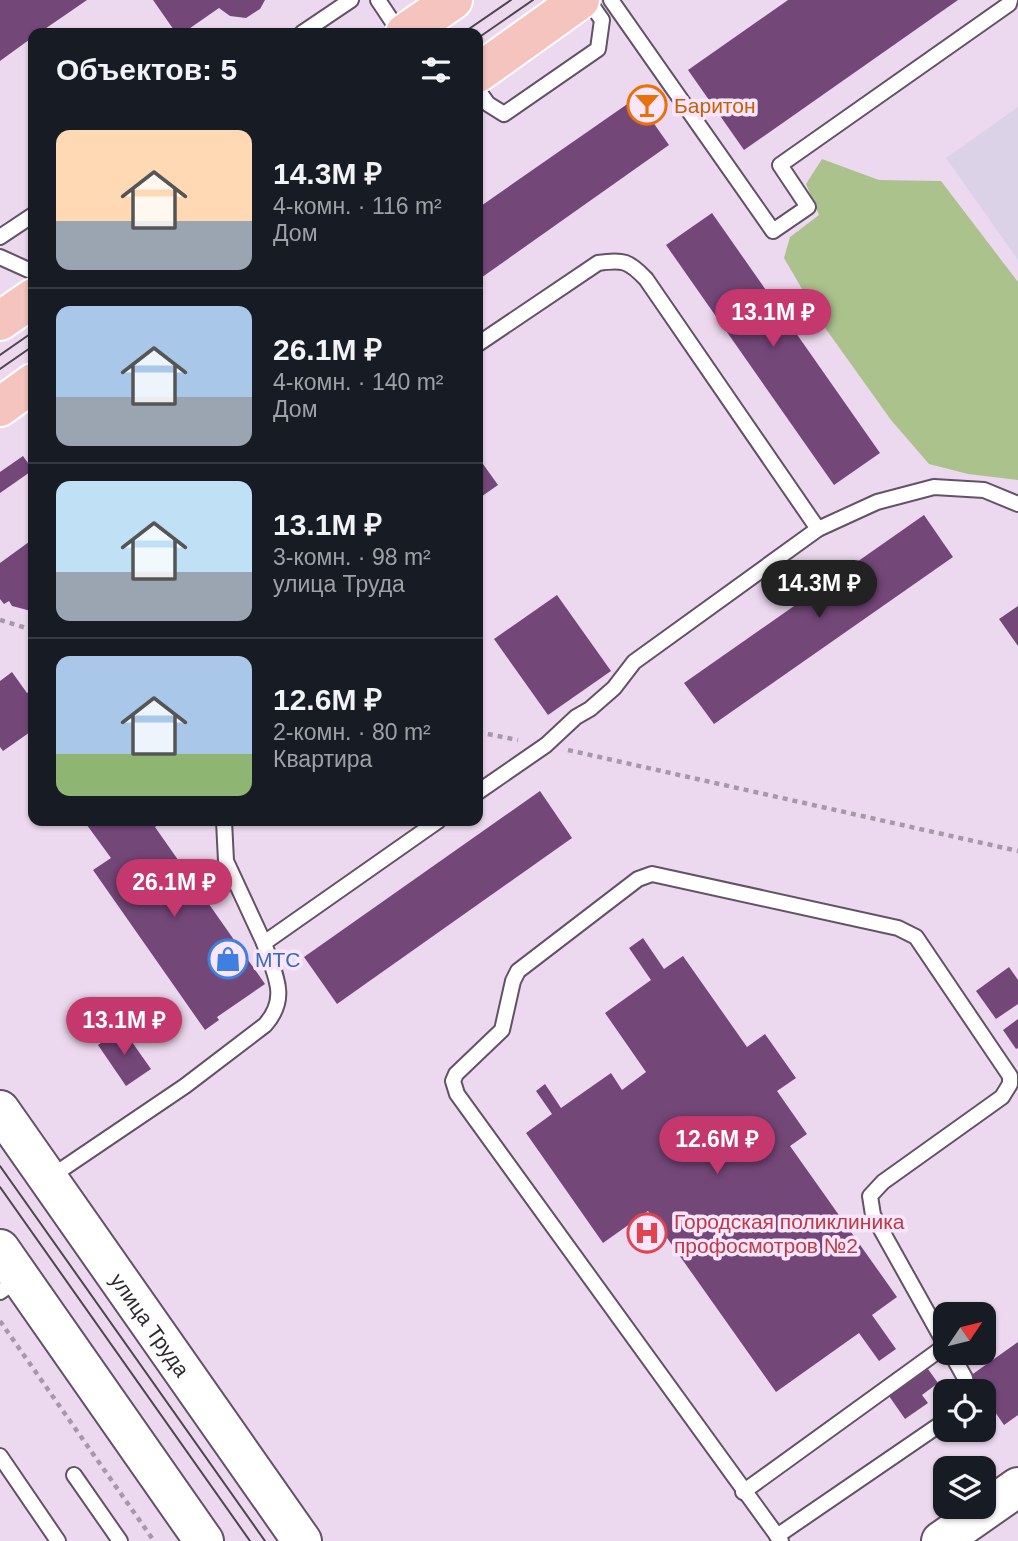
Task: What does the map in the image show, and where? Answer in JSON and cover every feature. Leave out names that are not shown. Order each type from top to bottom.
[{"type":"main road","points":[[411,28],[453,0]]},
{"type":"main road","points":[[483,69],[580,0]]},
{"type":"main road","points":[[0,321],[28,301]]},
{"type":"main road","points":[[0,407],[28,387]]},
{"type":"main road","name":"улица Труда","points":[[0,1110],[302,1541]]},
{"type":"main road","points":[[7,1273],[204,1541]]},
{"type":"main road","points":[[941,1541],[1018,1487]]},
{"type":"lane","points":[[309,28],[351,0]]},
{"type":"lane","points":[[378,0],[399,28]]},
{"type":"lane","points":[[483,97],[488,104],[504,114],[598,49],[602,20],[588,0]]},
{"type":"lane","points":[[611,0],[773,232],[808,207],[780,165],[1009,4],[1010,0]]},
{"type":"lane","points":[[0,237],[28,218]]},
{"type":"lane","points":[[0,257],[28,270]]},
{"type":"lane","points":[[483,341],[598,263],[619,259],[634,266],[646,279],[818,529]]},
{"type":"lane","points":[[483,788],[590,709],[614,688],[634,662],[818,529],[877,502],[934,487],[984,490],[1018,504]]},
{"type":"lane","points":[[48,1179],[185,1086],[265,1025],[275,1013],[280,1000],[278,985],[264,943],[226,861],[224,826]]},
{"type":"lane","points":[[264,943],[431,826]]},
{"type":"lane","points":[[933,1323],[873,1215],[870,1196],[883,1182],[1003,1097],[1010,1084],[1007,1069],[923,945],[907,932],[660,874],[645,875],[638,879],[518,971],[513,981],[502,1030],[456,1074],[454,1088],[779,1539],[933,1430]]},
{"type":"lane","points":[[743,1492],[933,1354]]},
{"type":"lane","points":[[0,1456],[58,1541]]},
{"type":"lane","points":[[74,1475],[120,1541]]},
{"type":"path","points":[[0,620],[28,628]]},
{"type":"path","points":[[483,734],[545,745],[1018,851]]},
{"type":"path","points":[[0,1321],[153,1541]]},
{"type":"shaded area","points":[[1018,107],[1018,260],[946,158]]},
{"type":"green space","points":[[822,159],[879,180],[941,181],[1018,282],[1018,480],[968,474],[929,464],[891,420],[823,325],[784,258],[790,237],[819,215],[806,184]]},
{"type":"building","points":[[0,0],[87,0],[46,28],[28,28],[28,41],[0,61]]},
{"type":"building","points":[[153,0],[265,0],[260,9],[246,18],[230,16],[219,8],[190,28],[173,28]]},
{"type":"building","points":[[788,0],[958,0],[744,150],[688,70]]},
{"type":"building","points":[[636,98],[669,145],[483,276],[483,205]]},
{"type":"building","points":[[712,213],[880,453],[834,485],[666,245]]},
{"type":"building","points":[[23,456],[28,463],[28,473],[0,493],[0,472]]},
{"type":"building","points":[[483,464],[498,485],[483,496]]},
{"type":"building","points":[[924,515],[953,557],[714,724],[684,683]]},
{"type":"building","points":[[28,543],[28,610],[12,606],[9,601],[4,604],[0,599],[0,563]]},
{"type":"building","points":[[557,595],[611,671],[548,715],[494,639]]},
{"type":"building","points":[[1018,606],[1018,646],[999,619]]},
{"type":"building","points":[[12,672],[28,692],[28,734],[3,751],[0,747],[0,681]]},
{"type":"building","points":[[540,791],[572,838],[337,1004],[304,957]]},
{"type":"building","points":[[88,826],[156,826],[265,984],[217,1017],[219,1020],[205,1030],[93,870],[111,858]]},
{"type":"building","points":[[643,938],[664,969],[683,956],[747,1047],[765,1034],[796,1078],[777,1091],[807,1134],[790,1146],[897,1297],[872,1315],[896,1349],[879,1361],[859,1333],[776,1392],[648,1211],[603,1243],[526,1133],[552,1114],[536,1091],[545,1084],[561,1108],[611,1073],[622,1090],[646,1072],[605,1013],[651,980],[629,948]]},
{"type":"building","points":[[1009,967],[1018,980],[1018,1004],[996,1019],[976,991]]},
{"type":"building","points":[[1018,1019],[1018,1048],[1016,1049],[1003,1030]]},
{"type":"building","points":[[122,1028],[151,1069],[126,1086],[98,1045]]},
{"type":"building","points":[[1018,1342],[1018,1415],[1004,1425],[996,1413],[996,1379],[972,1379],[970,1376],[986,1365],[996,1365],[996,1358]]},
{"type":"building","points":[[928,1369],[935,1379],[933,1387],[922,1395],[928,1403],[905,1419],[889,1396]]},
{"type":"tram line","points":[[470,28],[511,0]]},
{"type":"tram line","points":[[483,35],[533,0]]},
{"type":"tram line","points":[[0,355],[28,335]]},
{"type":"tram line","points":[[0,369],[28,349]]},
{"type":"tram line","points":[[0,1166],[265,1541]]},
{"type":"tram line","points":[[0,1187],[250,1541]]},
{"type":"place","name":"Баритон","points":[[647,105]]},
{"type":"place","name":"МТС","points":[[228,959]]},
{"type":"place","name":"Городская поликлиника профосмотров №2","points":[[647,1233]]}]
